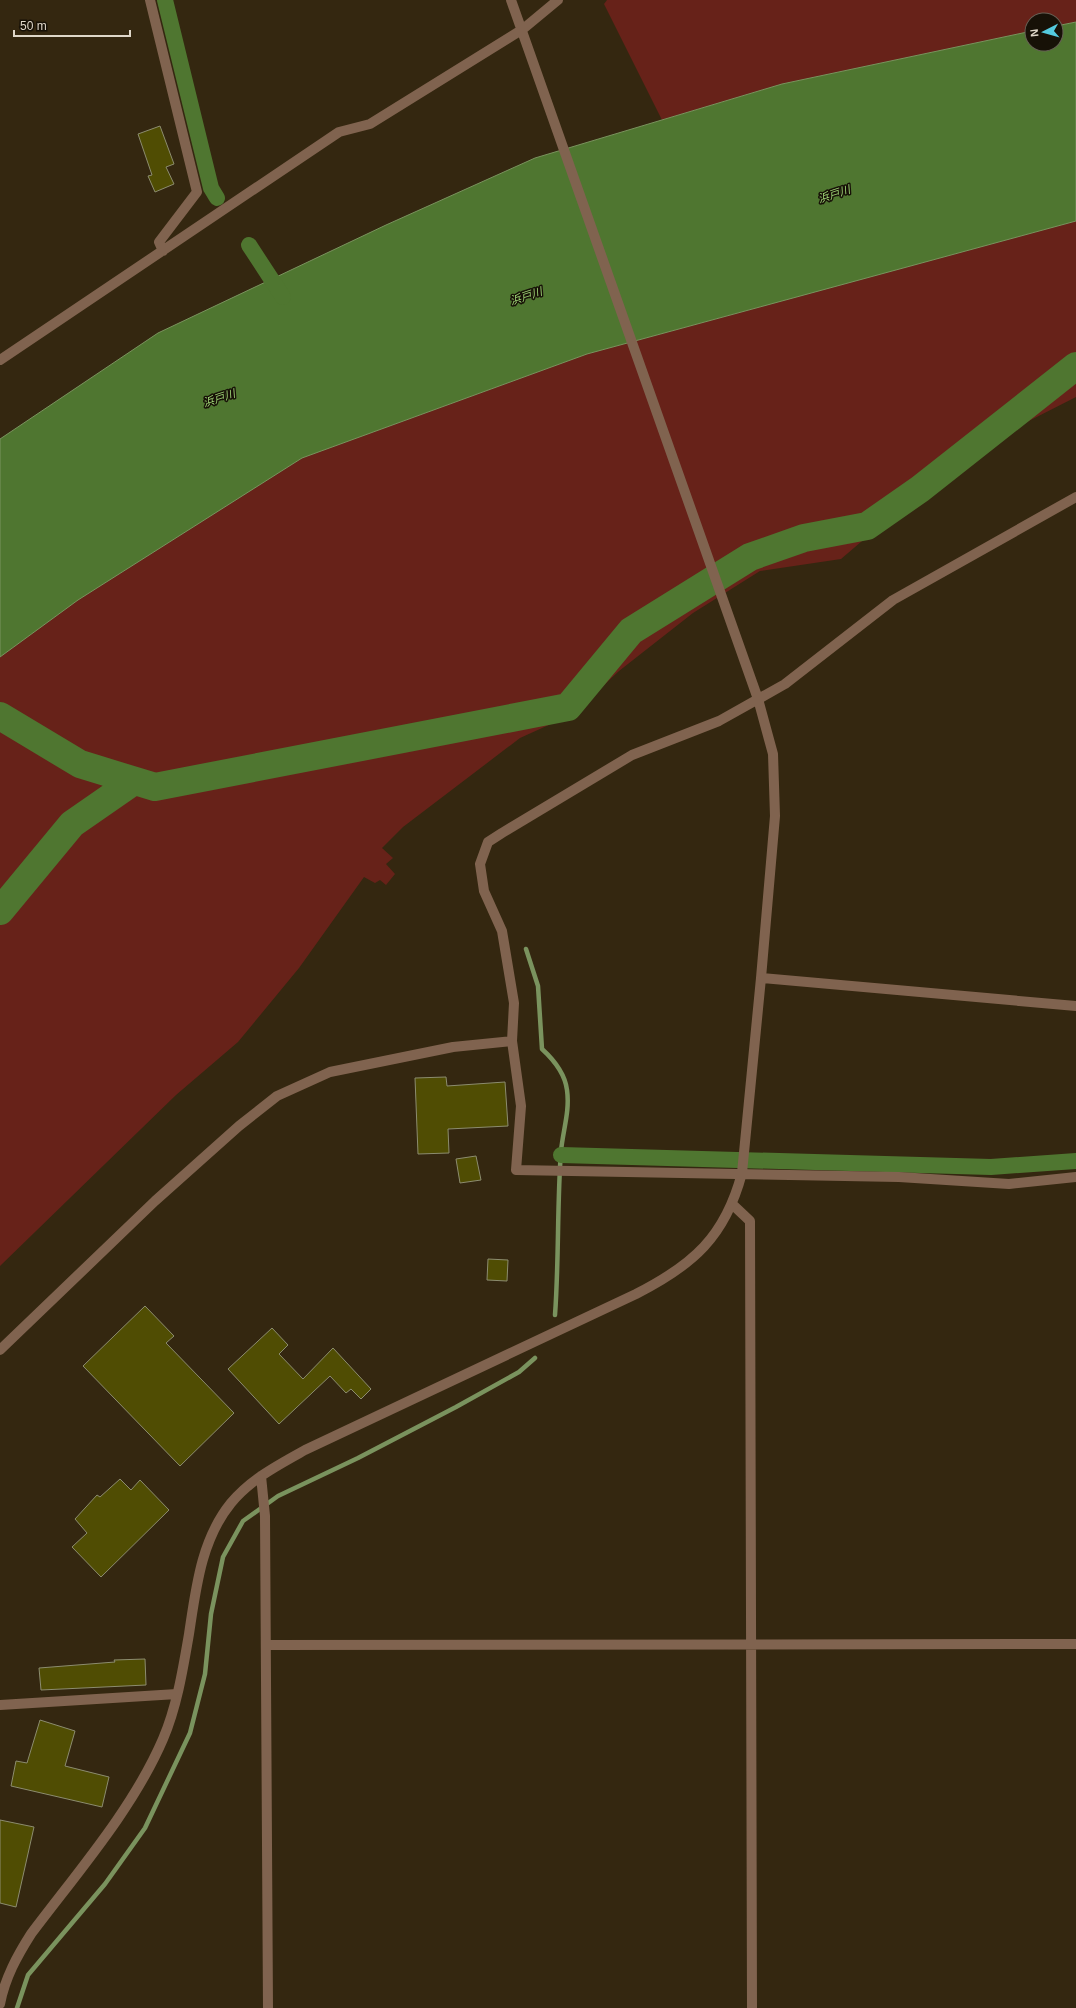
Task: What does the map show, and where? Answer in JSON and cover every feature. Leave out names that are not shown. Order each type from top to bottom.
[{"type":"street","points":[[150,0],[197,192],[159,242],[163,251]]},
{"type":"street","points":[[0,2004],[8,1975],[18,1954],[31,1934],[128,1804],[163,1739],[177,1694],[198,1575],[206,1548],[213,1532],[231,1503],[261,1476],[304,1450],[655,1284],[688,1264],[723,1222],[732,1204],[742,1174],[775,816],[773,754],[758,699],[748,676],[523,29],[511,0]]},
{"type":"street","points":[[0,360],[339,132],[370,124],[523,29],[558,0]]},
{"type":"street","points":[[1076,497],[893,600],[785,684],[719,721],[632,755],[488,842],[480,864],[484,891],[502,931],[514,1004],[512,1040],[521,1106],[516,1170],[899,1177],[1009,1184],[1076,1178]]},
{"type":"street","points":[[761,978],[1076,1006]]},
{"type":"street","points":[[0,1350],[155,1201],[239,1126],[277,1096],[330,1072],[453,1047],[512,1040]]},
{"type":"street","points":[[732,1204],[750,1222],[753,1645],[752,2008]]},
{"type":"street","points":[[261,1476],[264,1498],[266,1645],[268,2008]]},
{"type":"street","points":[[266,1645],[1076,1644]]},
{"type":"street","points":[[0,1705],[177,1694]]},
{"type":"shaded area","points":[[607,0],[1076,0],[1076,22],[1064,24],[1064,12],[1024,12],[1024,33],[782,84],[662,120],[604,4]]},
{"type":"shaded area","points":[[1076,221],[1076,397],[1009,431],[977,452],[882,524],[841,559],[760,571],[693,613],[619,671],[573,714],[520,738],[403,827],[382,848],[393,858],[386,864],[395,874],[386,885],[380,880],[375,883],[364,877],[299,968],[238,1042],[176,1095],[0,1266],[0,657],[78,600],[302,458],[587,354]]},
{"type":"water","name":"浜戸川","points":[[1076,22],[1076,221],[587,354],[302,458],[78,600],[0,657],[0,439],[158,333],[386,225],[535,158],[782,84],[1024,33],[1024,52],[1064,52],[1064,24]]},
{"type":"building","points":[[160,126],[174,164],[166,167],[174,184],[155,192],[148,176],[152,175],[138,134]]},
{"type":"building","points":[[446,1077],[447,1086],[505,1082],[508,1126],[448,1129],[449,1153],[418,1154],[415,1078]]},
{"type":"building","points":[[476,1156],[481,1180],[460,1183],[456,1159]]},
{"type":"building","points":[[488,1259],[508,1260],[507,1281],[487,1280]]},
{"type":"building","points":[[145,1306],[174,1336],[166,1343],[234,1413],[180,1466],[83,1366]]},
{"type":"building","points":[[272,1328],[288,1345],[279,1354],[303,1379],[333,1348],[371,1389],[361,1399],[351,1389],[346,1393],[330,1376],[279,1424],[228,1369]]},
{"type":"building","points":[[120,1479],[131,1490],[140,1480],[169,1510],[101,1577],[72,1547],[87,1533],[75,1519],[97,1495],[100,1497]]},
{"type":"building","points":[[145,1659],[146,1685],[41,1690],[39,1668],[115,1662],[114,1660]]},
{"type":"building","points":[[40,1720],[75,1731],[65,1766],[109,1777],[102,1807],[11,1786],[16,1761],[27,1763]]},
{"type":"building","points":[[0,1820],[34,1827],[16,1907],[0,1903]]},
{"type":"waterway","points":[[165,0],[211,188],[217,198]]},
{"type":"waterway","points":[[249,245],[283,297]]},
{"type":"waterway","points":[[0,716],[80,764],[155,787],[568,707],[631,631],[750,557],[804,538],[867,526],[920,489],[1076,366]]},
{"type":"waterway","points":[[0,911],[72,824],[134,781]]},
{"type":"waterway","points":[[526,949],[538,986],[542,1049],[555,1063],[564,1078],[568,1098],[561,1151],[555,1315]]},
{"type":"waterway","points":[[561,1155],[991,1167],[1076,1161]]},
{"type":"waterway","points":[[17,2008],[28,1975],[105,1884],[145,1828],[190,1733],[205,1674],[211,1614],[223,1557],[243,1521],[278,1496],[358,1458],[456,1407],[519,1372],[535,1358]]}]
